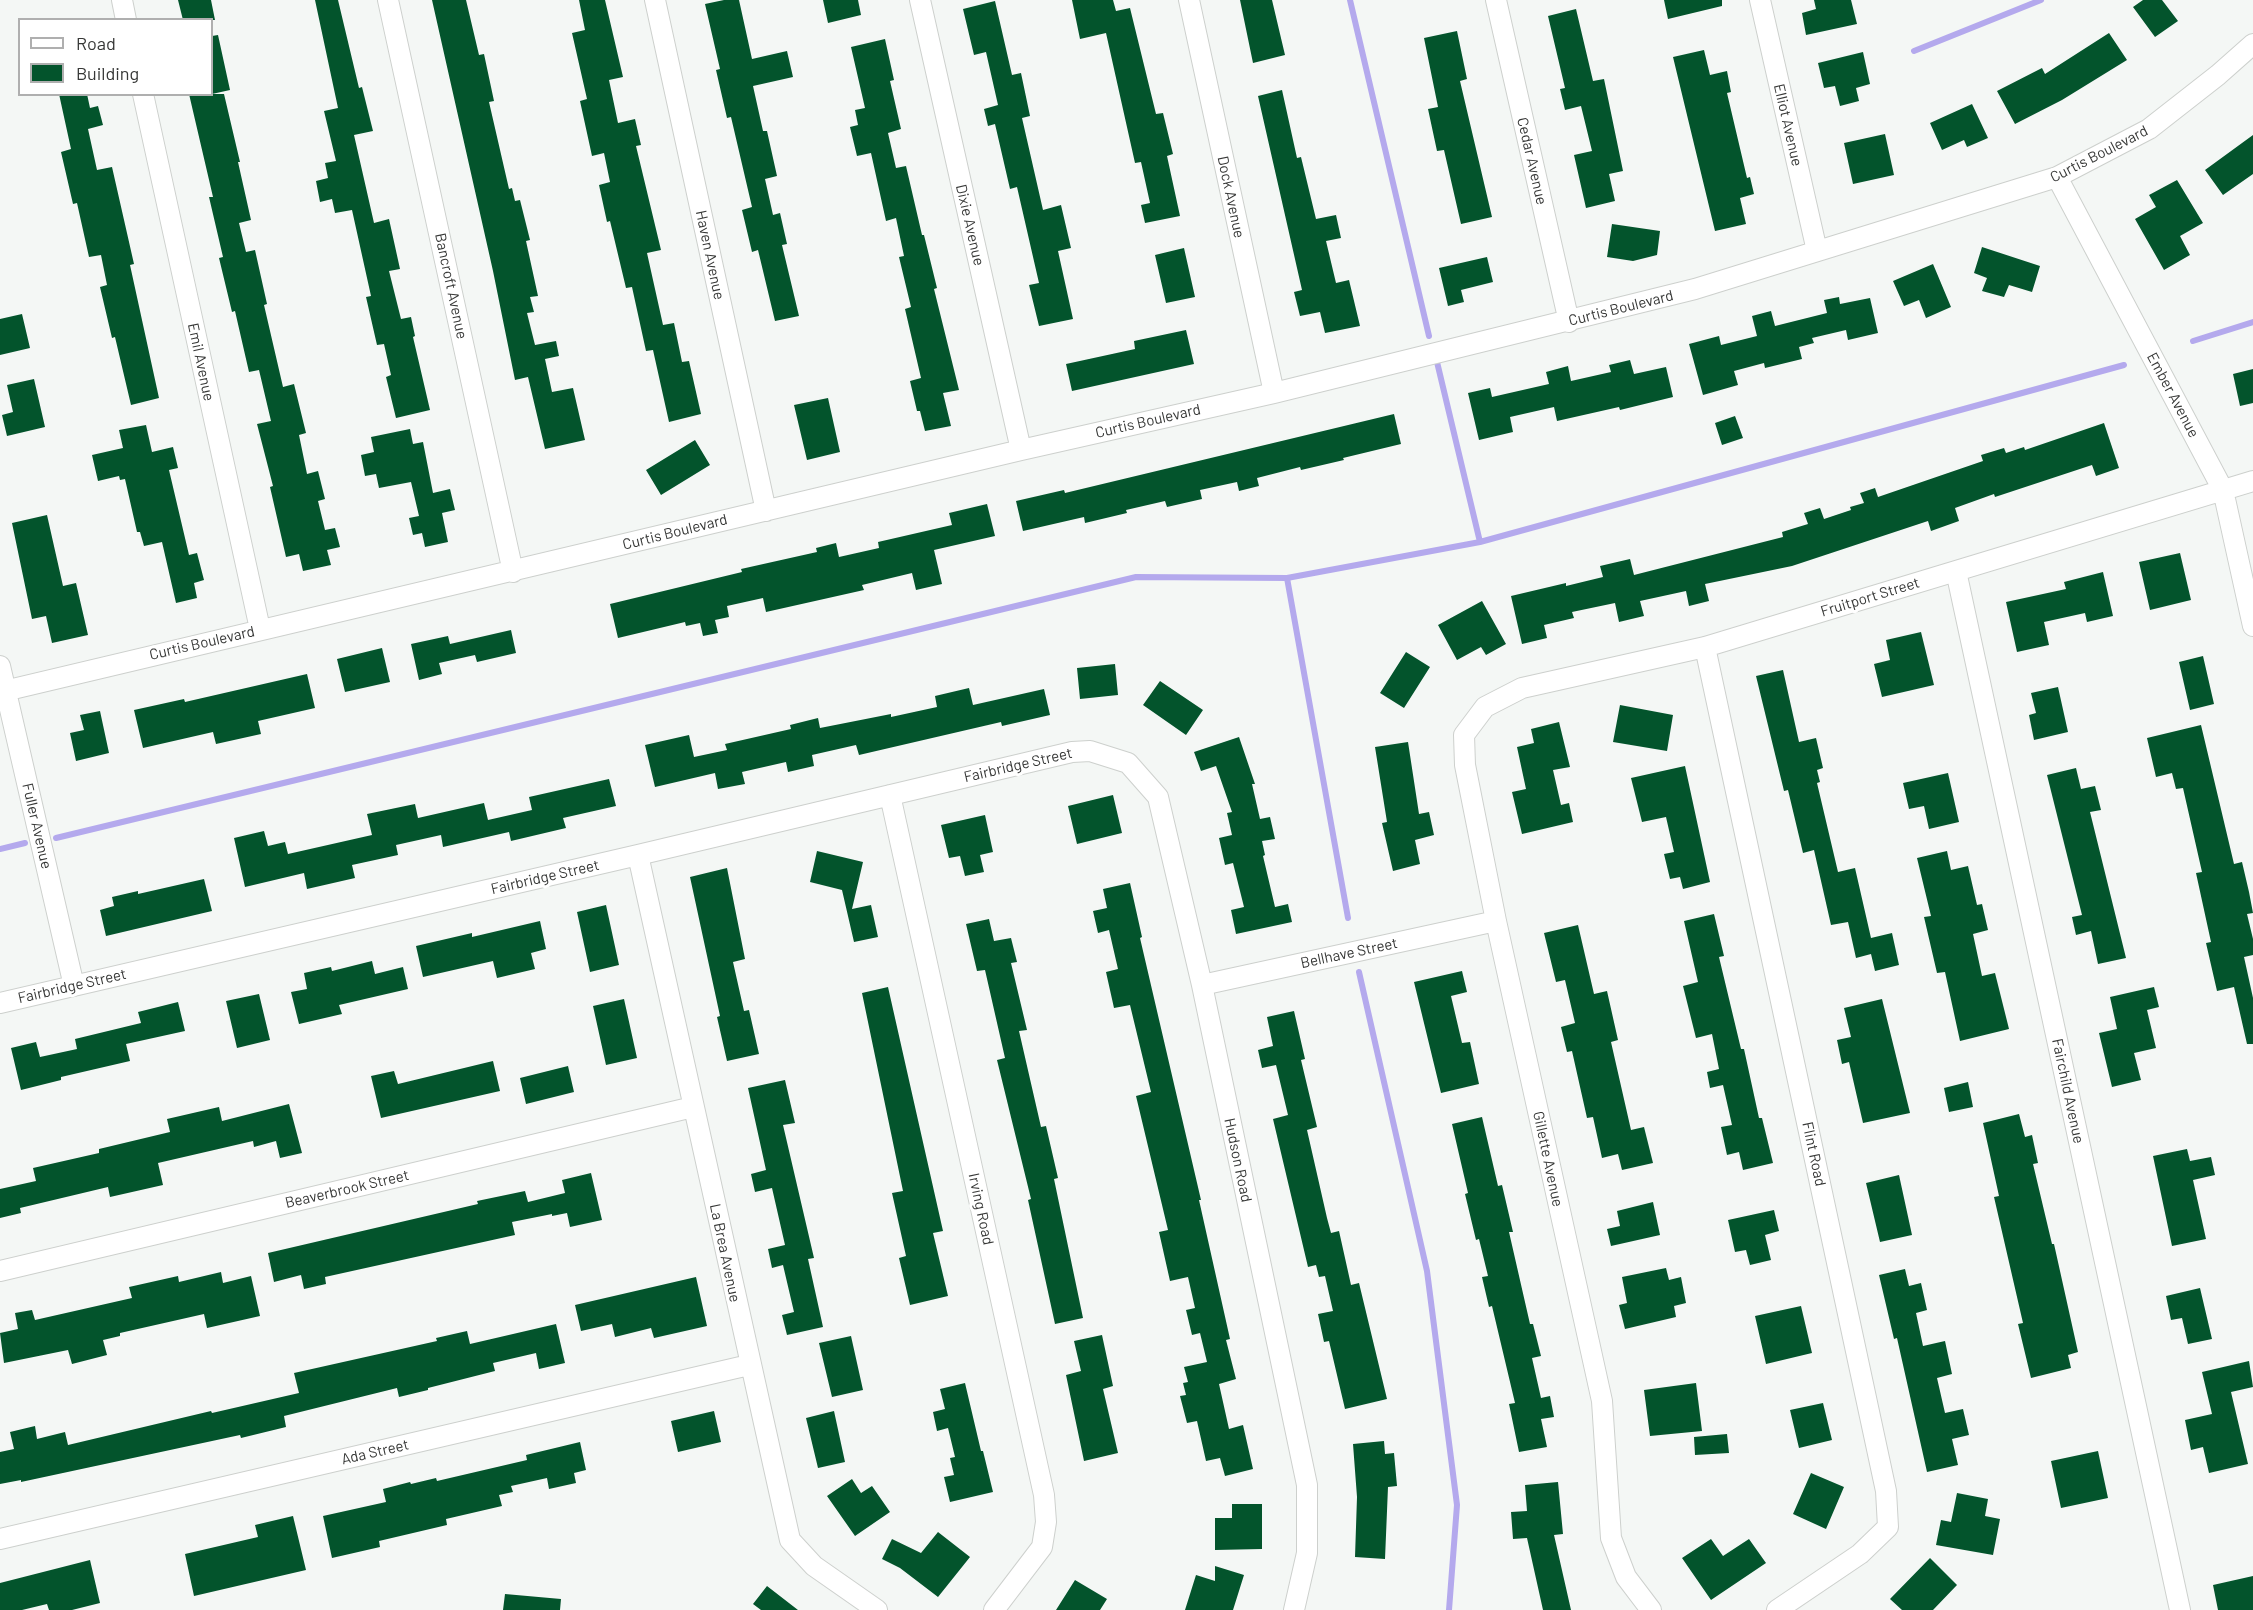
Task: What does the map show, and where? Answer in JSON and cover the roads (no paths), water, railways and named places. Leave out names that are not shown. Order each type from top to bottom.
[{"type":"street","points":[[122,0],[126,18]]},
{"type":"street","name":"Bancroft Avenue","points":[[388,0],[513,572]]},
{"type":"street","name":"Haven Avenue","points":[[655,0],[766,511]]},
{"type":"street","name":"Dixie Avenue","points":[[920,0],[1021,450]]},
{"type":"street","name":"Dock Avenue","points":[[1188,0],[1274,393]]},
{"type":"street","name":"Cedar Avenue","points":[[1496,0],[1569,322]]},
{"type":"street","name":"Elliot Avenue","points":[[1760,0],[1817,251]]},
{"type":"street","name":"Curtis Boulevard","points":[[3,691],[1021,450],[1274,393],[1569,322],[1695,289],[2057,177],[2149,129],[2218,75],[2253,44]]},
{"type":"street","name":"Emil Avenue","points":[[143,96],[260,629]]},
{"type":"street","name":"Ember Avenue","points":[[2057,177],[2223,490],[2253,626]]},
{"type":"street","name":"Fruitport Street","points":[[1485,707],[1522,688],[1705,647],[2253,481]]},
{"type":"street","name":"Fairchild Avenue","points":[[1956,572],[2180,1610]]},
{"type":"street","name":"Flint Road","points":[[1705,647],[1886,1491],[1888,1527],[1860,1554],[1778,1610]]},
{"type":"street","name":"Fuller Avenue","points":[[0,666],[3,691],[74,986]]},
{"type":"street","name":"Gillette Avenue","points":[[1485,707],[1464,735],[1465,765],[1496,921],[1602,1401],[1611,1538],[1626,1578],[1651,1610]]},
{"type":"street","name":"Fairbridge Street","points":[[0,1003],[1072,752],[1090,751]]},
{"type":"street","name":"Hudson Road","points":[[1090,751],[1128,763],[1158,797],[1202,985],[1306,1485],[1307,1553],[1294,1610]]},
{"type":"street","name":"Irving Road","points":[[890,795],[1044,1494],[1046,1522],[1042,1547],[994,1610]]},
{"type":"street","name":"La Brea Avenue","points":[[638,855],[749,1365],[790,1540],[814,1566],[877,1610]]},
{"type":"street","name":"Bellhave Street","points":[[1202,985],[1496,921]]},
{"type":"street","name":"Beaverbrook Street","points":[[0,1271],[693,1107]]},
{"type":"street","name":"Ada Street","points":[[0,1539],[749,1365]]},
{"type":"waterway","points":[[1350,0],[1429,336]]},
{"type":"waterway","points":[[1914,51],[2041,0]]},
{"type":"waterway","points":[[2193,341],[2253,322]]},
{"type":"waterway","points":[[1437,362],[1480,542]]},
{"type":"waterway","points":[[56,838],[1136,577],[1287,578],[1480,542],[2124,365]]},
{"type":"waterway","points":[[1287,578],[1348,918]]},
{"type":"waterway","points":[[0,849],[25,843]]},
{"type":"waterway","points":[[1359,972],[1427,1271],[1457,1505],[1449,1610]]}]
